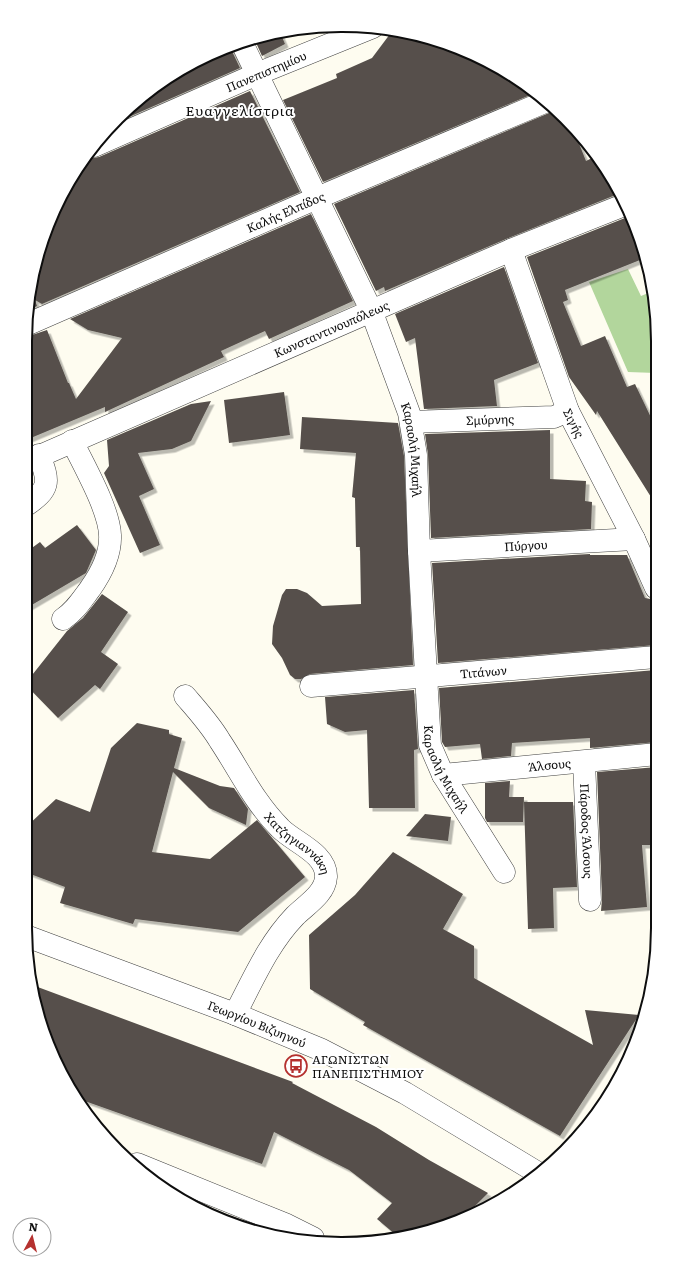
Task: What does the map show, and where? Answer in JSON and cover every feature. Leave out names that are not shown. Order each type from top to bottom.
[{"type":"street","name":"Πανεπιστημίου","points":[[106,141],[257,74],[359,33]]},
{"type":"street","name":"Καραολή Μιχαήλ","points":[[245,47],[371,310],[411,422],[416,455],[419,552],[430,745],[443,775],[504,872]]},
{"type":"street","name":"Καλής Ελπίδος","points":[[33,322],[317,198],[540,104]]},
{"type":"street","name":"Κωνσταντινουπόλεως","points":[[32,502],[40,496],[46,488],[46,477],[32,459],[371,310],[511,250],[620,207]]},
{"type":"street","name":"Σιγής","points":[[511,250],[568,411],[634,539],[651,577]]},
{"type":"street","name":"Σμύρνης","points":[[411,422],[554,417],[568,411]]},
{"type":"street","points":[[63,619],[73,612],[99,576],[110,539],[101,503],[72,441]]},
{"type":"street","name":"Πύργου","points":[[419,552],[634,539]]},
{"type":"street","name":"Τιτάνων","points":[[311,686],[651,657]]},
{"type":"street","name":"Χατζηγιαννάκη","points":[[185,696],[203,716],[220,740],[262,809],[286,834],[312,852],[319,859],[324,866],[326,876],[323,887],[317,896],[295,917],[271,946],[235,1014]]},
{"type":"street","name":"Άλσους","points":[[443,775],[651,755]]},
{"type":"street","name":"Πάροδος Άλσους","points":[[584,762],[590,900]]},
{"type":"street","name":"Γεωργίου Βιζυηνού","points":[[33,938],[235,1014],[322,1050],[390,1086],[533,1170]]},
{"type":"street","points":[[147,1168],[304,1234]]},
{"type":"green space","points":[[628,269],[641,296],[647,294],[650,321],[651,373],[628,372],[589,282]]},
{"type":"building","points":[[389,36],[402,38],[441,48],[478,64],[496,73],[529,95],[323,182],[283,100],[337,78],[336,74],[372,58]]},
{"type":"building","points":[[282,38],[285,44],[262,56],[257,44]]},
{"type":"building","points":[[232,52],[240,68],[129,117],[153,96],[170,84],[187,73],[223,56]]},
{"type":"building","points":[[250,91],[300,192],[42,304],[35,300],[38,281],[48,242],[73,187],[93,158],[99,157]]},
{"type":"building","points":[[550,113],[579,143],[586,161],[591,159],[614,196],[506,239],[385,291],[384,287],[376,291],[334,204]]},
{"type":"building","points":[[311,214],[353,301],[269,339],[265,331],[221,351],[224,357],[105,412],[105,407],[32,437],[32,335],[47,330],[76,399],[122,338],[88,330],[70,319]]},
{"type":"building","points":[[625,218],[635,242],[640,260],[565,290],[568,300],[563,302],[581,346],[605,336],[627,387],[635,384],[651,418],[651,497],[597,411],[596,415],[569,377],[527,257]]},
{"type":"building","points":[[504,267],[538,363],[494,380],[497,406],[424,409],[415,338],[406,342],[395,314]]},
{"type":"building","points":[[284,392],[290,435],[229,443],[224,400]]},
{"type":"building","points":[[211,401],[191,441],[172,449],[138,453],[154,489],[139,496],[160,545],[140,553],[104,473],[109,466],[107,440],[191,404]]},
{"type":"building","points":[[302,417],[398,423],[404,456],[413,665],[310,674],[301,679],[295,679],[290,675],[282,658],[272,644],[273,626],[282,595],[286,589],[297,589],[307,593],[322,606],[361,604],[360,547],[356,547],[355,498],[352,497],[356,453],[300,449]]},
{"type":"building","points":[[550,430],[550,479],[586,481],[585,501],[592,502],[591,529],[431,538],[428,455],[425,434]]},
{"type":"building","points":[[77,525],[96,550],[86,573],[32,605],[32,548],[40,542],[45,548]]},
{"type":"building","points":[[590,554],[627,555],[645,598],[651,599],[651,645],[438,663],[432,563]]},
{"type":"building","points":[[102,594],[128,612],[101,652],[118,664],[100,689],[95,685],[58,718],[32,691],[32,675],[67,631],[83,618]]},
{"type":"building","points":[[651,670],[651,743],[590,748],[590,738],[512,743],[511,756],[482,759],[480,744],[445,747],[442,742],[439,688]]},
{"type":"building","points":[[414,690],[418,749],[414,750],[415,808],[369,808],[367,730],[345,732],[327,724],[325,697]]},
{"type":"building","points":[[137,723],[169,730],[169,734],[182,738],[174,768],[220,786],[234,788],[248,809],[246,825],[209,808],[173,772],[152,852],[210,859],[257,820],[305,877],[238,932],[135,919],[133,924],[60,903],[65,887],[32,875],[32,821],[56,799],[90,812],[111,748]]},
{"type":"building","points":[[651,768],[651,845],[642,845],[647,907],[601,911],[602,899],[597,772]]},
{"type":"building","points":[[510,781],[509,797],[524,797],[523,822],[487,822],[485,818],[485,783]]},
{"type":"building","points":[[524,802],[573,802],[577,887],[553,888],[554,928],[528,929]]},
{"type":"building","points":[[425,814],[451,817],[448,841],[406,836]]},
{"type":"building","points":[[393,852],[463,894],[443,929],[474,946],[474,978],[593,1045],[585,1010],[638,1015],[560,1136],[363,1025],[365,1022],[310,989],[309,935],[355,895]]},
{"type":"building","points":[[38,987],[293,1082],[292,1083],[376,1127],[429,1160],[488,1193],[474,1207],[441,1221],[393,1232],[377,1219],[392,1203],[349,1170],[274,1132],[262,1164],[86,1101],[73,1082],[48,1027]]},
{"type":"place","name":"ΑΓΩΝΙΣΤΩΝ ΠΑΝΕΠΙΣΤΗΜΙΟΥ","points":[[296,1066]]},
{"type":"district","name":"Ευαγγελίστρια","points":[[240,110]]}]
